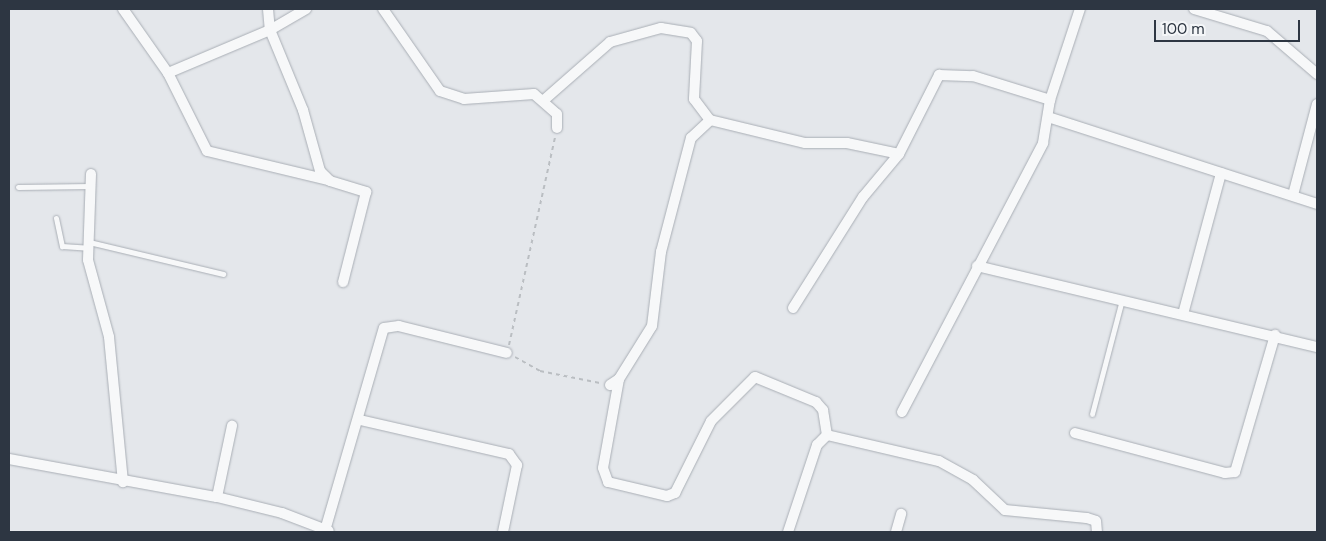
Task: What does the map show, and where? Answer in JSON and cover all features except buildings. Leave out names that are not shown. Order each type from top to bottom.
[{"type":"street","points":[[122,9],[168,73],[207,151],[330,181],[366,192],[343,282]]},
{"type":"street","points":[[268,9],[270,30],[303,110],[320,171],[330,181]]},
{"type":"street","points":[[168,73],[270,30],[306,9]]},
{"type":"street","points":[[383,9],[440,91],[464,99],[525,92],[544,100],[557,114],[557,128]]},
{"type":"street","points":[[902,412],[1043,143],[1050,100],[1080,9]]},
{"type":"street","points":[[1194,9],[1267,31],[1317,74]]},
{"type":"street","points":[[544,100],[610,42],[661,28],[691,33],[697,41],[694,100],[710,120],[805,143],[848,143],[899,154]]},
{"type":"street","points":[[793,308],[863,197],[899,154],[939,75],[966,74],[1050,100]]},
{"type":"street","points":[[1293,195],[1317,104]]},
{"type":"street","points":[[1048,117],[1317,204]]},
{"type":"street","points":[[710,120],[691,138],[661,252],[652,326],[619,379],[603,468],[608,482],[667,496],[675,493],[711,421],[755,377],[816,402],[823,410],[826,435],[817,445],[788,532]]},
{"type":"street","points":[[1184,314],[1221,173]]},
{"type":"street","points":[[90,174],[89,245],[93,287],[109,337],[123,482]]},
{"type":"street","points":[[977,266],[1275,335],[1317,347]]},
{"type":"street","points":[[9,459],[123,482],[217,497],[328,529],[388,325],[507,353]]},
{"type":"street","points":[[1075,433],[1225,473],[1235,472],[1275,335]]},
{"type":"street","points":[[610,385],[619,379]]},
{"type":"street","points":[[360,420],[509,454],[517,466],[503,532]]},
{"type":"street","points":[[217,497],[232,426]]},
{"type":"street","points":[[826,435],[939,461],[973,480],[1005,510],[1087,518],[1096,521],[1097,532]]},
{"type":"street","points":[[896,532],[901,514]]},
{"type":"lane","points":[[18,187],[91,186]]},
{"type":"lane","points":[[56,218],[62,246],[89,245],[223,274]]},
{"type":"lane","points":[[1092,414],[1122,300]]},
{"type":"path","points":[[557,128],[507,353],[540,371],[610,385]]}]
